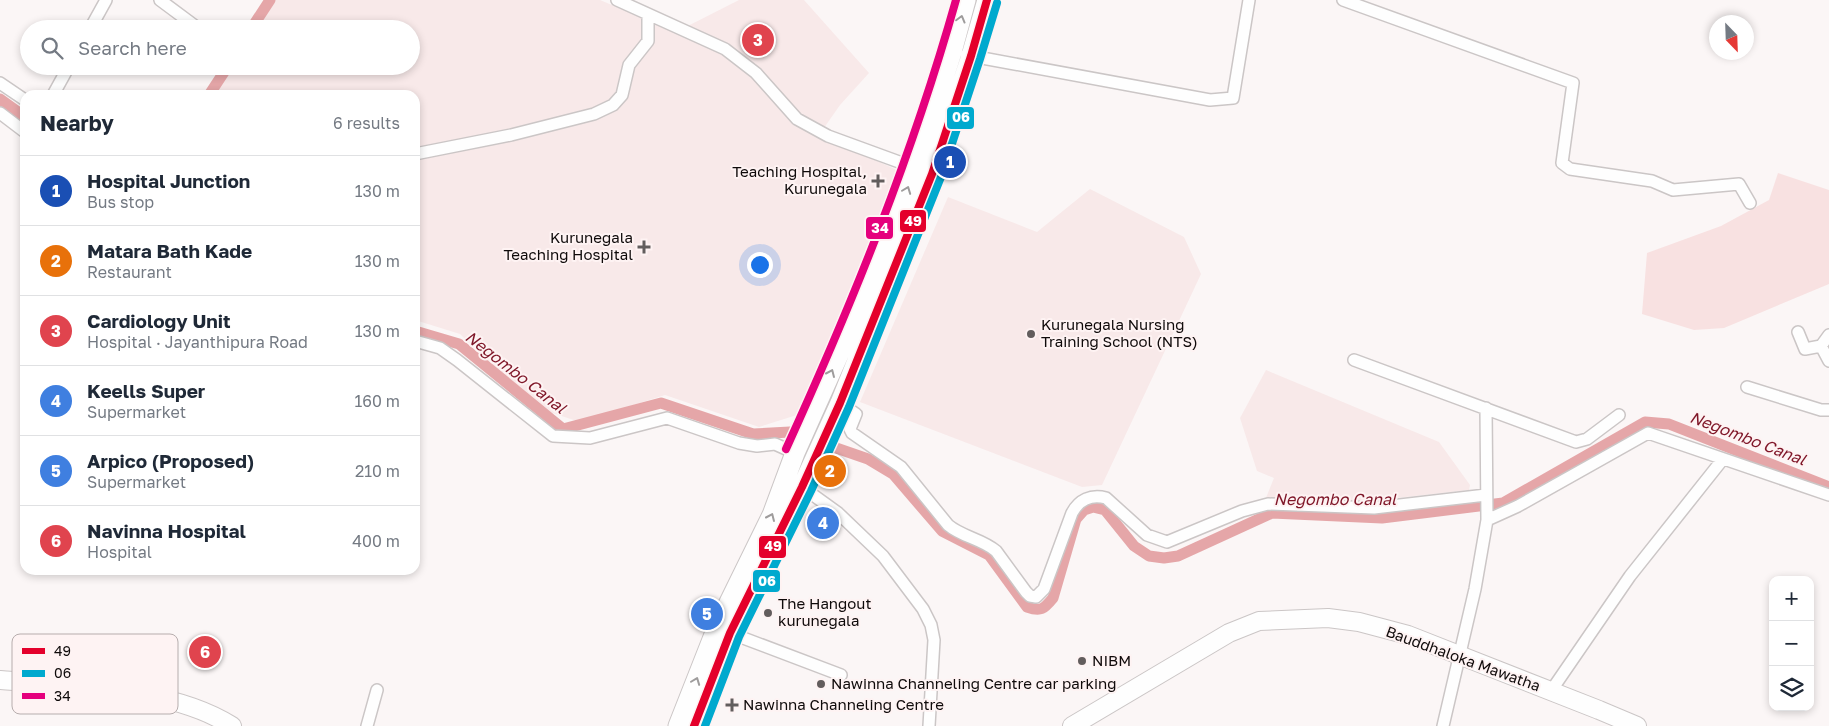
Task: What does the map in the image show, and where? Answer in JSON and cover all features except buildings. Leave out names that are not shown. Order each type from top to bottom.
[{"type":"highway","points":[[678,726],[718,627],[772,515],[796,453],[862,303],[924,171],[966,0]]},
{"type":"highway","points":[[694,726],[730,633],[802,487],[840,404],[924,171],[971,56],[987,0]]},
{"type":"main road","name":"Bauddhaloka Mawatha","points":[[1072,726],[1229,633],[1259,621],[1328,618],[1359,622],[1408,635],[1637,726]]},
{"type":"main road","points":[[178,703],[223,720],[232,726]]},
{"type":"street","points":[[95,20],[106,0]]},
{"type":"street","points":[[160,0],[187,20]]},
{"type":"street","points":[[617,0],[725,49],[756,74],[797,120],[828,136],[924,171]]},
{"type":"street","points":[[952,52],[1210,100],[1233,98],[1249,0]]},
{"type":"street","points":[[1344,0],[1573,83],[1562,163],[1570,169],[1652,180],[1673,190],[1739,184],[1750,203]]},
{"type":"street","points":[[420,153],[511,135],[594,114],[613,105],[622,95],[629,65],[648,41],[648,15]]},
{"type":"street","points":[[56,90],[64,75]]},
{"type":"street","points":[[0,84],[20,97]]},
{"type":"street","points":[[0,114],[20,128]]},
{"type":"street","points":[[1798,332],[1805,349],[1822,346],[1829,335]]},
{"type":"street","points":[[420,342],[440,348],[553,436],[590,438],[667,418],[739,443],[757,446],[776,444],[796,453]]},
{"type":"street","points":[[1822,346],[1829,361]]},
{"type":"street","points":[[1354,360],[1576,442],[1586,439],[1619,415]]},
{"type":"street","points":[[1747,387],[1821,410],[1829,410]]},
{"type":"street","points":[[840,404],[856,414],[850,430],[852,433],[901,467],[955,531],[991,546],[1026,592],[1030,596],[1036,597],[1044,589],[1072,513],[1082,500],[1090,497],[1106,498],[1147,535],[1167,542],[1242,511],[1268,504],[1374,508],[1486,495]]},
{"type":"street","points":[[1443,726],[1475,589],[1487,520],[1486,408]]},
{"type":"street","points":[[1487,520],[1518,506],[1648,434],[1829,496]]},
{"type":"street","points":[[1551,691],[1630,576],[1723,459]]},
{"type":"street","points":[[802,487],[838,513],[882,556],[923,609],[931,625],[934,640],[929,726]]},
{"type":"street","points":[[730,633],[841,675]]},
{"type":"street","points":[[367,726],[377,690]]},
{"type":"shaded area","name":"Kurunegala Teaching Hospital","points":[[275,0],[600,0],[676,32],[739,0],[804,0],[869,73],[840,105],[819,135],[906,174],[800,414],[759,427],[665,395],[580,422],[540,409],[512,386],[460,334],[420,322],[420,90],[218,90],[227,75],[420,75],[420,20],[262,20]]},
{"type":"shaded area","points":[[1778,173],[1829,190],[1829,284],[1724,328],[1694,330],[1642,314],[1647,253],[1721,226],[1769,200]]},
{"type":"shaded area","name":"Kurunegala Nursing Training School (NTS)","points":[[1090,189],[1184,237],[1201,274],[1102,485],[1082,487],[860,402],[948,197],[1037,232]]},
{"type":"shaded area","points":[[1266,370],[1439,442],[1470,485],[1469,490],[1370,501],[1266,498],[1274,478],[1257,471],[1240,418]]},
{"type":"waterway","points":[[257,20],[270,0]]},
{"type":"waterway","points":[[212,90],[222,75]]},
{"type":"waterway","name":"Negombo Canal","points":[[0,99],[20,113]]},
{"type":"waterway","name":"Negombo Canal","points":[[420,332],[459,344],[563,429],[661,403],[753,434],[790,432],[868,459],[893,474],[942,531],[989,555],[1027,607],[1036,609],[1045,607],[1053,598],[1076,519],[1084,510],[1093,507],[1105,510],[1134,546],[1149,556],[1164,558],[1178,556],[1272,513],[1382,518],[1503,503],[1645,422],[1669,424],[1829,487]]},
{"type":"transit line","name":"34","points":[[786,449],[835,339],[880,228],[901,172],[956,0]]},
{"type":"transit line","name":"49","points":[[694,726],[730,633],[802,487],[840,403],[932,174],[971,56],[987,0]]},
{"type":"transit line","name":"06","points":[[705,726],[739,637],[811,491],[849,407],[941,177],[997,3]]},
{"type":"place","name":"Cardiology Unit","points":[[758,40]]},
{"type":"place","name":"Hospital Junction","points":[[950,162]]},
{"type":"place","name":"Teaching Hospital, Kurunegala","points":[[878,181]]},
{"type":"place","name":"Kurunegala Teaching Hospital","points":[[644,247]]},
{"type":"place","name":"Kurunegala Nursing Training School (NTS)","points":[[1031,334]]},
{"type":"place","name":"Matara Bath Kade","points":[[830,471]]},
{"type":"place","name":"Keells Super","points":[[823,523]]},
{"type":"place","name":"The Hangout kurunegala","points":[[768,613]]},
{"type":"place","name":"Arpico (Proposed)","points":[[707,614]]},
{"type":"place","name":"Navinna Hospital","points":[[205,652]]},
{"type":"place","name":"NIBM","points":[[1082,661]]},
{"type":"place","name":"Nawinna Channeling Centre car parking","points":[[821,684]]},
{"type":"place","name":"Nawinna Channeling Centre","points":[[732,705]]}]
